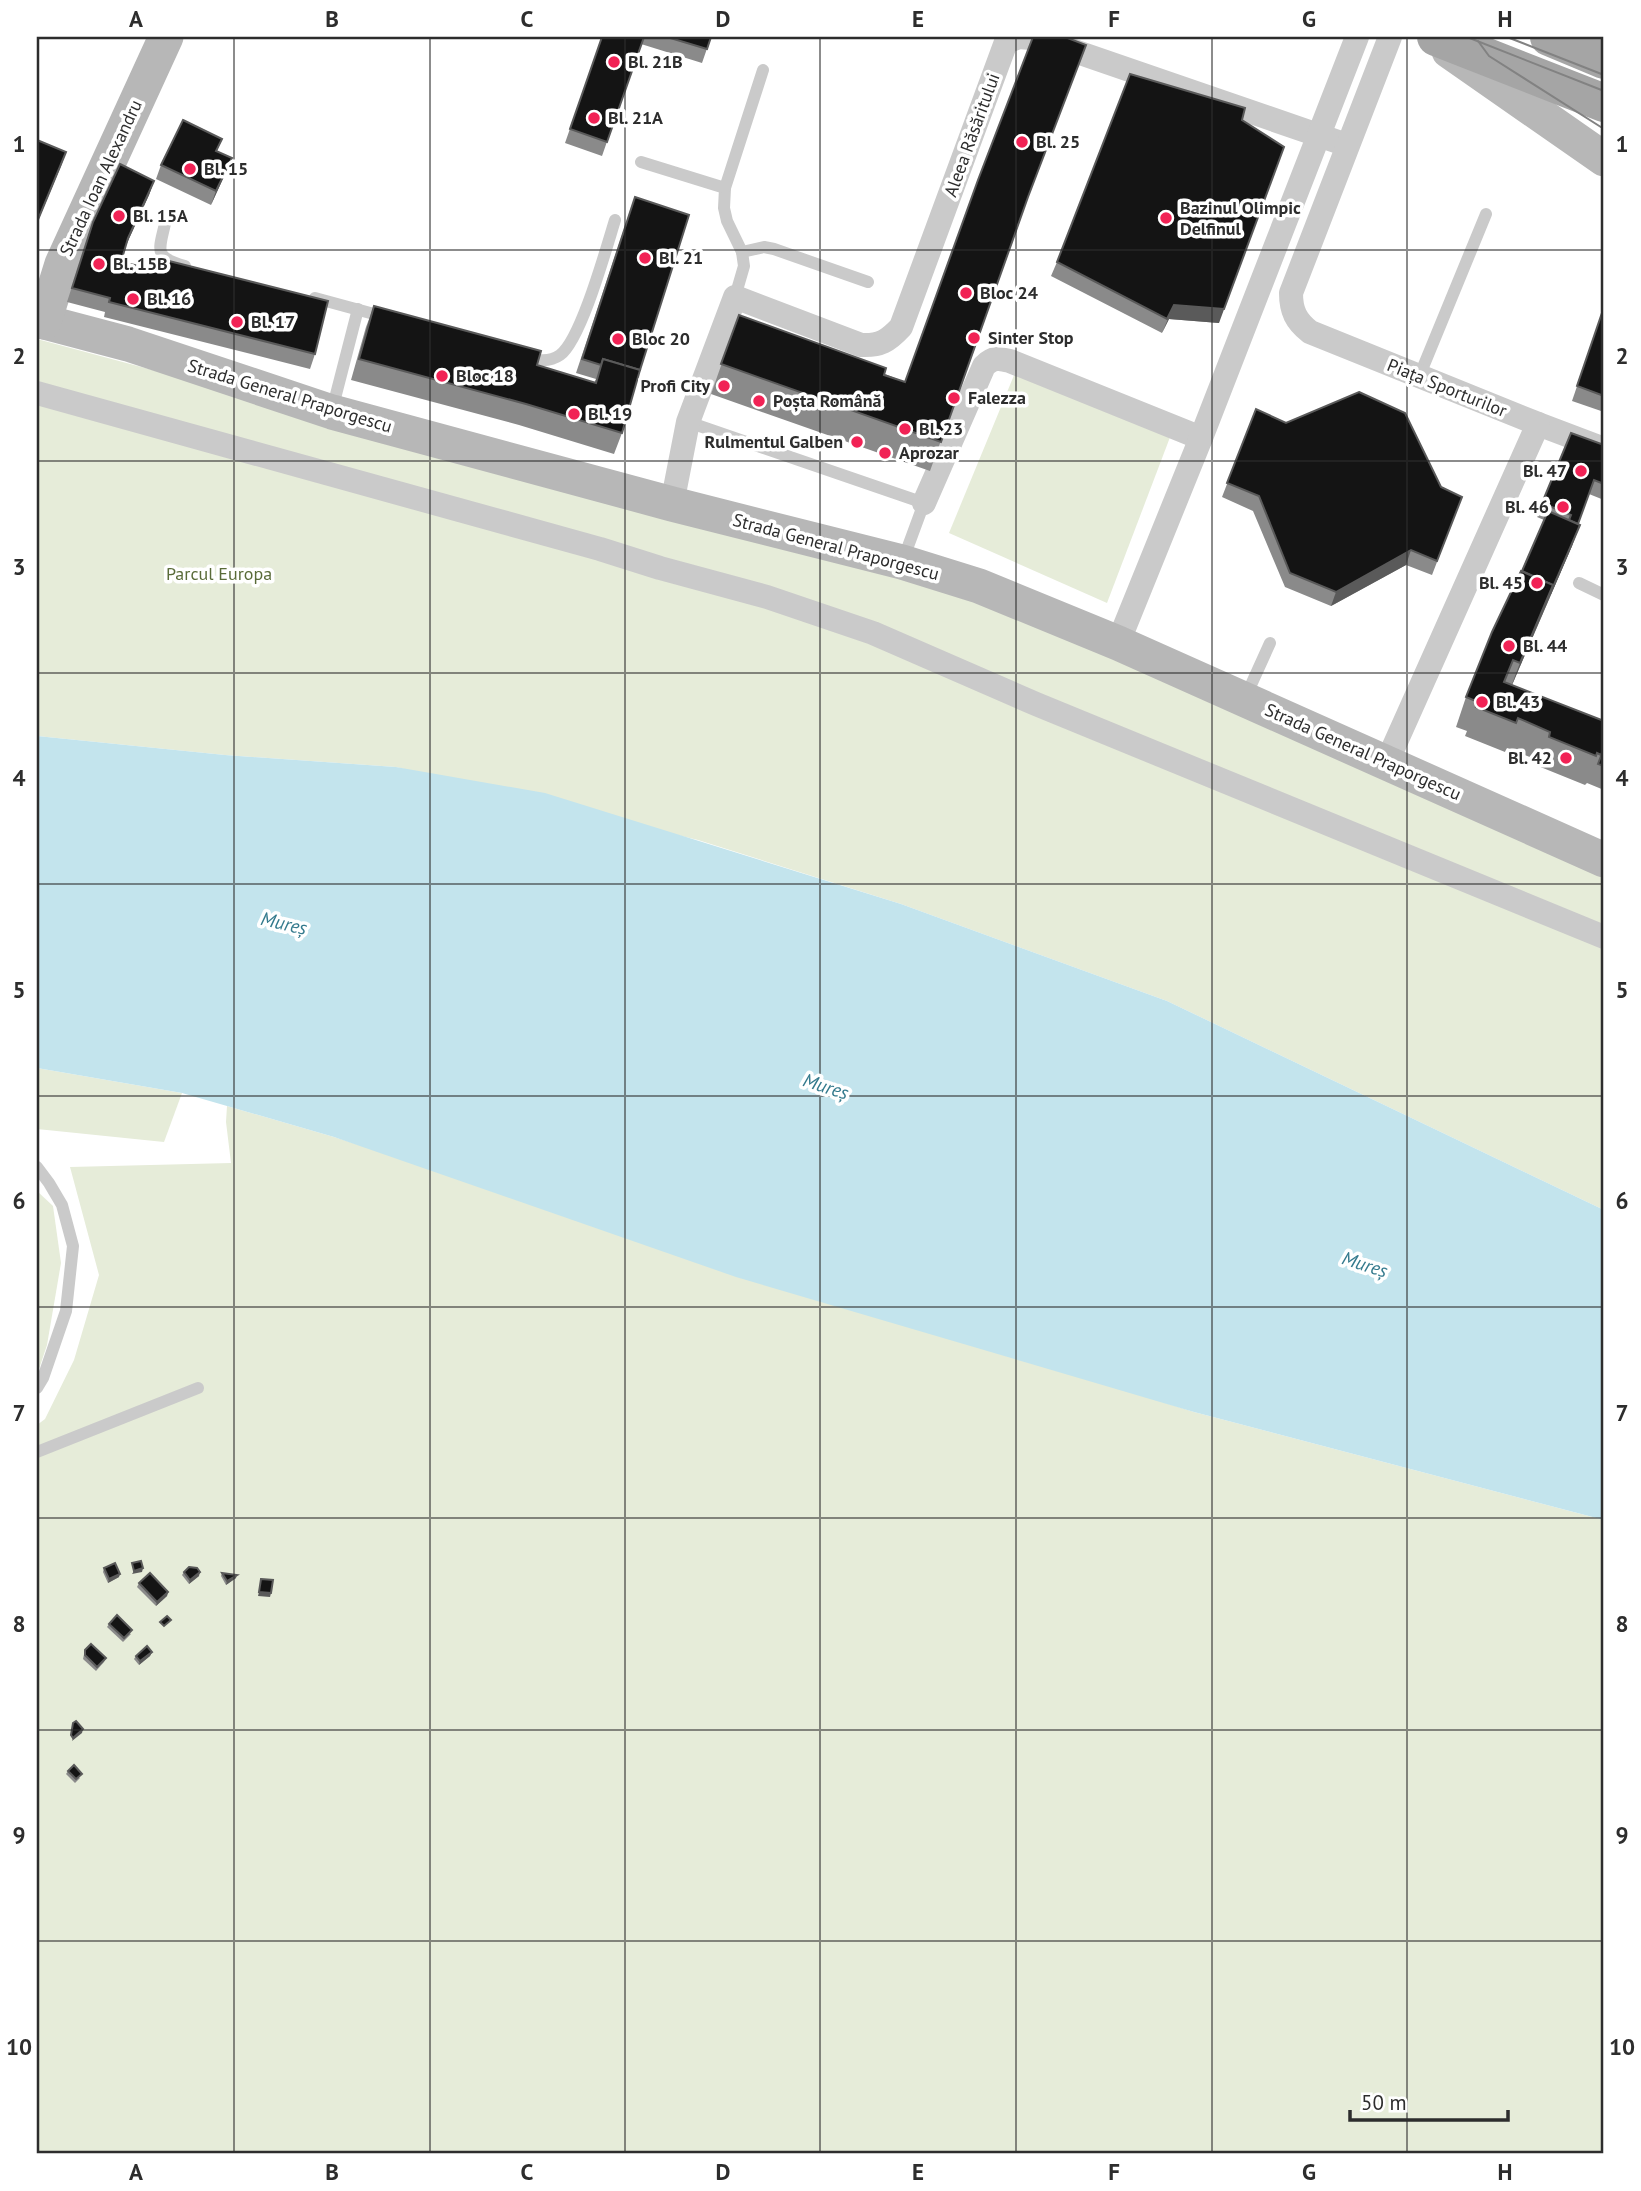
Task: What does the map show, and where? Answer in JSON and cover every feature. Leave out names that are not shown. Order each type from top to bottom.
[{"type":"main road","points":[[1436,37],[1604,103]]},
{"type":"main road","points":[[1549,37],[1604,60]]},
{"type":"street","name":"Strada Ioan Alexandru","points":[[40,321],[62,264],[166,37]]},
{"type":"street","name":"Aleea Răsăritului","points":[[735,297],[861,345],[876,346],[890,339],[901,327],[1003,39],[1019,37],[1079,44],[1347,145]]},
{"type":"street","points":[[1118,643],[1357,37]]},
{"type":"street","name":"Piața Sporturilor","points":[[1390,37],[1291,293],[1291,308],[1298,322],[1310,332],[1604,449]]},
{"type":"street","points":[[1429,37],[1604,159]]},
{"type":"street","points":[[672,504],[688,422],[735,297]]},
{"type":"street","name":"Strada General Praporgescu","points":[[40,321],[128,344],[332,412],[672,504],[902,562],[978,586],[1118,643],[1604,860]]},
{"type":"street","points":[[925,503],[984,366],[990,360],[998,358],[1201,438]]},
{"type":"street","points":[[37,393],[600,549],[767,597],[873,632],[1036,704],[1604,937]]},
{"type":"street","points":[[1387,762],[1538,424]]},
{"type":"lane","points":[[735,297],[744,266],[742,252],[727,222],[724,208],[725,188],[763,70]]},
{"type":"lane","points":[[641,162],[725,188]]},
{"type":"lane","points":[[1419,377],[1486,214]]},
{"type":"lane","points":[[166,219],[161,256],[167,261],[192,268]]},
{"type":"lane","points":[[515,354],[545,361],[558,357],[569,346],[578,328],[615,220]]},
{"type":"lane","points":[[742,252],[764,247],[774,249],[868,282]]},
{"type":"lane","points":[[307,296],[397,320]]},
{"type":"lane","points":[[332,412],[358,309]]},
{"type":"lane","points":[[688,422],[925,503],[902,562]]},
{"type":"lane","points":[[1579,583],[1604,595]]},
{"type":"lane","points":[[1245,700],[1270,643]]},
{"type":"lane","points":[[37,1167],[62,1205],[73,1246],[66,1311],[37,1388]]},
{"type":"lane","points":[[37,1452],[198,1388]]},
{"type":"green space","name":"Parcul Europa","points":[[37,339],[923,577],[1604,869],[1604,1210],[1167,1001],[901,904],[698,840],[396,767],[225,755],[37,736]]},
{"type":"green space","points":[[1017,368],[1172,432],[1107,603],[949,533]]},
{"type":"green space","points":[[37,1068],[182,1093],[164,1142],[37,1129]]},
{"type":"green space","points":[[227,1106],[334,1137],[1194,1412],[1604,1520],[1604,2154],[37,2154],[37,1425],[45,1419],[74,1360],[99,1275],[70,1167],[231,1163],[226,1122]]},
{"type":"green space","points":[[37,1191],[53,1206],[61,1263],[47,1345],[37,1375]]},
{"type":"water","name":"Mureș","points":[[37,736],[225,755],[396,767],[545,793],[901,904],[1167,1001],[1604,1210],[1604,1520],[1194,1412],[736,1277],[334,1137],[182,1093],[37,1068]]},
{"type":"building","points":[[602,37],[644,37],[607,142],[570,129]]},
{"type":"building","points":[[667,37],[711,37],[707,49]]},
{"type":"building","points":[[1033,37],[1065,37],[1086,45],[1028,197],[941,442],[721,364],[739,315],[886,368],[884,375],[905,382]]},
{"type":"building","name":"Bazinul Olimpic Delfinul","points":[[1130,74],[1245,108],[1242,120],[1284,147],[1224,309],[1174,305],[1167,319],[1057,262]]},
{"type":"building","name":"Bl. 15","points":[[183,120],[222,139],[216,151],[232,158],[216,191],[161,165]]},
{"type":"building","points":[[37,140],[66,152],[37,222]]},
{"type":"building","points":[[120,164],[154,181],[128,238],[121,262],[166,272],[169,261],[328,301],[315,354],[109,302],[110,298],[72,288],[93,222]]},
{"type":"building","points":[[635,197],[689,215],[640,370],[603,359],[601,365],[582,359]]},
{"type":"building","points":[[374,306],[541,351],[537,365],[596,383],[603,359],[640,370],[622,433],[359,359]]},
{"type":"building","points":[[1604,307],[1604,396],[1577,386]]},
{"type":"building","points":[[1359,392],[1405,413],[1441,487],[1462,497],[1437,561],[1411,550],[1336,592],[1290,573],[1259,496],[1227,483],[1256,409],[1286,423]]},
{"type":"building","points":[[1571,433],[1604,445],[1604,484],[1594,480],[1578,524],[1569,520],[1571,515],[1542,503]]},
{"type":"building","points":[[1548,511],[1580,525],[1550,594],[1553,585],[1522,571]]},
{"type":"building","points":[[1521,571],[1553,585],[1520,663],[1513,660],[1504,682],[1604,721],[1604,747],[1601,755],[1597,753],[1596,756],[1549,737],[1550,732],[1518,718],[1516,723],[1476,707],[1478,702],[1466,697],[1492,632]]},
{"type":"building","points":[[1604,748],[1604,766],[1598,764]]},
{"type":"building","points":[[141,1561],[143,1568],[134,1571],[132,1563]]},
{"type":"building","points":[[115,1563],[120,1574],[109,1579],[104,1568]]},
{"type":"building","points":[[189,1567],[197,1568],[200,1572],[190,1580],[184,1572]]},
{"type":"building","points":[[150,1573],[168,1592],[157,1602],[139,1583]]},
{"type":"building","points":[[222,1573],[237,1575],[227,1581]]},
{"type":"building","points":[[261,1579],[273,1580],[271,1593],[259,1592]]},
{"type":"building","points":[[117,1615],[132,1630],[124,1638],[109,1624]]},
{"type":"building","points":[[167,1616],[171,1620],[164,1626],[160,1622]]},
{"type":"building","points":[[91,1644],[106,1658],[97,1667],[85,1655],[85,1650]]},
{"type":"building","points":[[147,1646],[152,1652],[140,1661],[136,1656]]},
{"type":"building","points":[[76,1721],[83,1729],[73,1738],[73,1723]]},
{"type":"building","points":[[74,1765],[82,1774],[76,1779],[68,1771]]},
{"type":"tram line","points":[[1467,37],[1604,91]]},
{"type":"tram line","points":[[1507,37],[1604,75]]},
{"type":"tram line","points":[[1478,41],[1489,56],[1604,129]]},
{"type":"place","name":"Bl. 21B","points":[[614,62]]},
{"type":"place","name":"Bl. 21A","points":[[594,118]]},
{"type":"place","name":"Bl. 25","points":[[1022,142]]},
{"type":"place","name":"Bl. 15","points":[[190,169]]},
{"type":"place","name":"Bl. 15A","points":[[119,216]]},
{"type":"place","name":"Bazinul Olimpic Delfinul","points":[[1166,218]]},
{"type":"place","name":"Bl. 21","points":[[645,258]]},
{"type":"place","name":"Bl. 15B","points":[[99,264]]},
{"type":"place","name":"Bloc 24","points":[[966,293]]},
{"type":"place","name":"Bl. 16","points":[[133,299]]},
{"type":"place","name":"Bl. 17","points":[[237,322]]},
{"type":"place","name":"Sinter Stop","points":[[974,338]]},
{"type":"place","name":"Bloc 20","points":[[618,339]]},
{"type":"place","name":"Bloc 18","points":[[442,376]]},
{"type":"place","name":"Profi City","points":[[724,386]]},
{"type":"place","name":"Falezza","points":[[954,398]]},
{"type":"place","name":"Poșta Română","points":[[759,401]]},
{"type":"place","name":"Bl. 19","points":[[574,414]]},
{"type":"place","name":"Bl. 23","points":[[905,429]]},
{"type":"place","name":"Rulmentul Galben","points":[[857,442]]},
{"type":"place","name":"Aprozar","points":[[885,453]]},
{"type":"place","name":"Bl. 47","points":[[1581,471]]},
{"type":"place","name":"Bl. 46","points":[[1563,507]]},
{"type":"place","name":"Bl. 45","points":[[1537,583]]},
{"type":"place","name":"Bl. 44","points":[[1509,646]]},
{"type":"place","name":"Bl. 43","points":[[1482,702]]},
{"type":"place","name":"Bl. 42","points":[[1566,758]]}]
